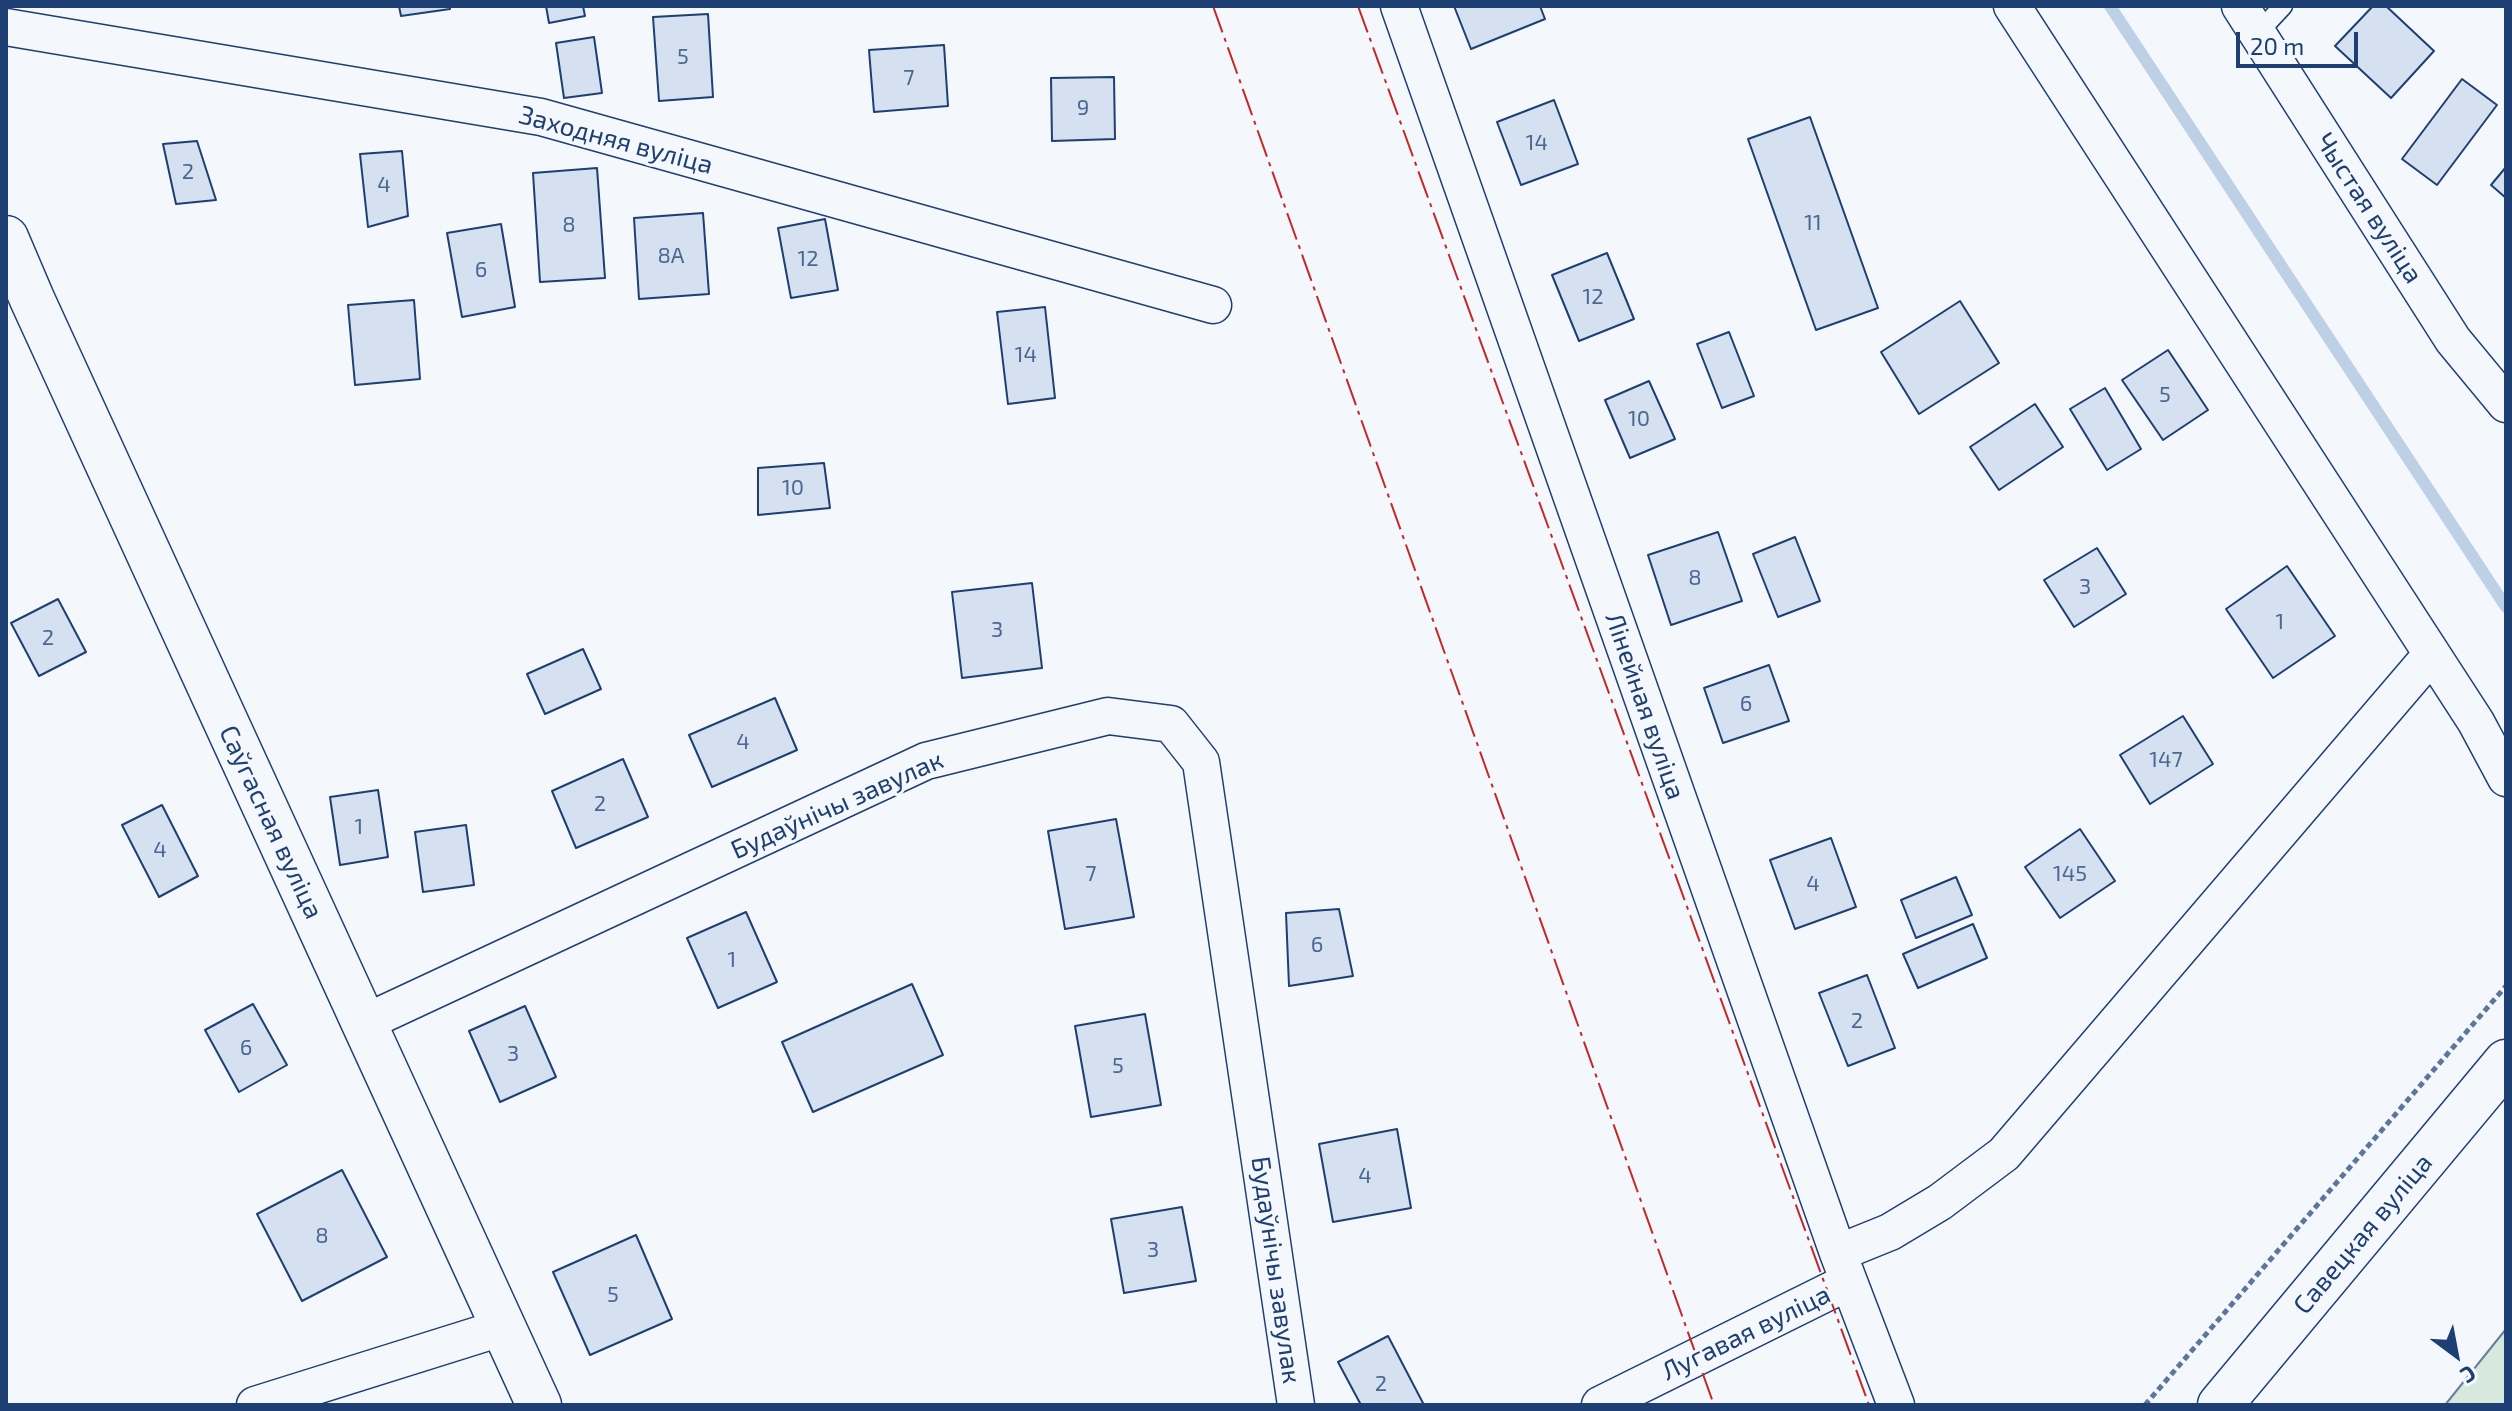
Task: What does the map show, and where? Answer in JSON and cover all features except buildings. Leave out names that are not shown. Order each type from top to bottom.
[{"type":"street","name":"Лінейная вуліца","points":[[1399,6],[1843,1268],[1896,1405]]},
{"type":"street","points":[[2012,6],[2476,722],[2506,778]]},
{"type":"street","name":"Чыстая вуліца","points":[[2248,20],[2453,340],[2506,404]]},
{"type":"street","name":"Заходняя вуліца","points":[[6,27],[541,117],[1213,305]]},
{"type":"street","name":"Саўгасная вуліца","points":[[6,238],[19,303],[364,1023],[539,1405]]},
{"type":"street","name":"Лугавая вуліца","points":[[1600,1405],[1843,1268],[2004,1154],[2432,654]]},
{"type":"street","name":"Будаўнічы завулак","points":[[364,1023],[926,761],[1108,716],[1171,724],[1201,762],[1296,1405]]},
{"type":"street","name":"Савецкая вуліца","points":[[2220,1405],[2506,1062]]},
{"type":"street","points":[[255,1405],[504,1327]]},
{"type":"lane","points":[[2248,20],[2283,6]]},
{"type":"path","points":[[2145,1405],[2506,986]]},
{"type":"shaded area","points":[[2506,1329],[2506,1405],[2445,1405]]},
{"type":"waterway","points":[[2110,6],[2506,607]]},
{"type":"power","points":[[1213,6],[1714,1405]]},
{"type":"power","points":[[1358,6],[1869,1405]]}]
